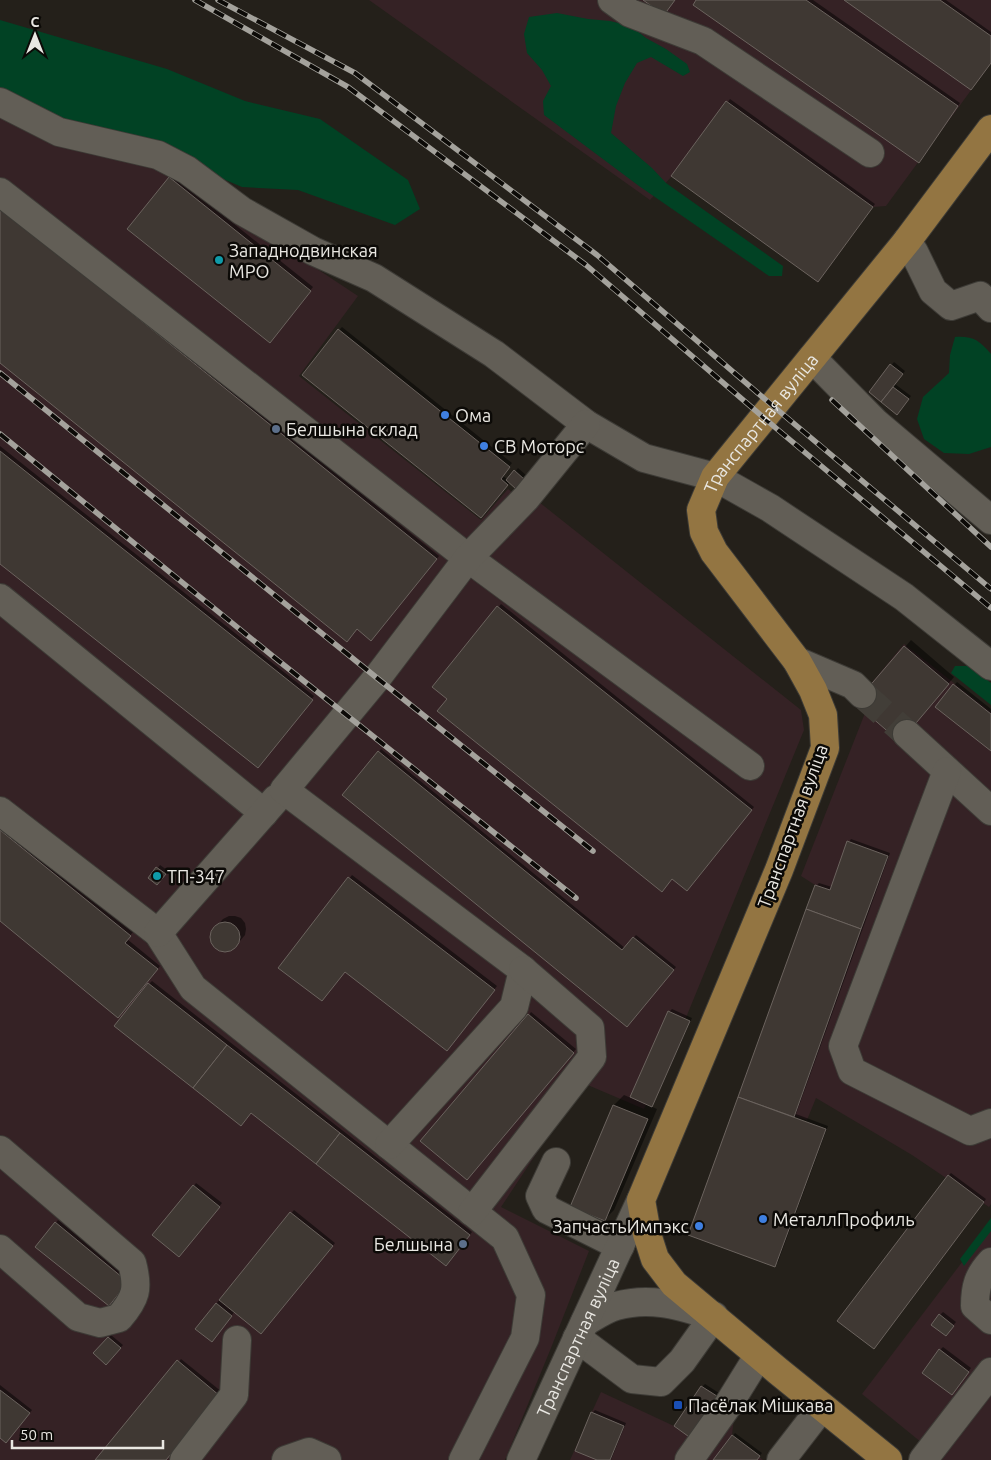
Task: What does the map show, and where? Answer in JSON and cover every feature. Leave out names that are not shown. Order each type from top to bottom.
[{"type":"main road","name":"Транспартная вуліца","points":[[641,1200],[779,870],[825,748],[823,715],[813,690],[796,661],[714,552],[704,532],[701,510],[715,477],[907,241],[991,129]]},
{"type":"main road","points":[[641,1200],[647,1234],[655,1259],[674,1284],[888,1460]]},
{"type":"street","points":[[612,0],[630,13],[703,41],[870,153]]},
{"type":"street","points":[[0,102],[59,132],[158,155],[187,170],[242,210],[313,251],[374,278],[486,349],[586,424],[644,458],[715,477],[770,508],[904,597],[991,666]]},
{"type":"street","points":[[0,192],[468,558],[750,766]]},
{"type":"street","points":[[907,241],[933,291],[951,306],[980,296],[991,308]]},
{"type":"street","points":[[812,358],[876,423],[991,520]]},
{"type":"street","points":[[158,933],[284,790],[377,678],[468,558],[533,489],[586,424]]},
{"type":"street","points":[[0,598],[264,813]]},
{"type":"street","points":[[796,661],[853,685],[862,694]]},
{"type":"street","points":[[907,734],[991,811]]},
{"type":"street","points":[[947,770],[843,1046],[852,1071],[970,1130],[991,1123]]},
{"type":"street","points":[[284,790],[523,970],[590,1028],[592,1057],[472,1212]]},
{"type":"street","points":[[0,811],[158,933],[193,988],[505,1238],[530,1295],[525,1338],[463,1460]]},
{"type":"street","points":[[389,1145],[514,1007],[523,970]]},
{"type":"street","points":[[0,1150],[132,1263],[137,1280],[132,1302],[119,1318],[100,1322],[78,1318],[0,1249]]},
{"type":"street","points":[[556,1162],[540,1196],[546,1209],[620,1246]]},
{"type":"street","name":"Транспартная вуліца","points":[[521,1460],[641,1200]]},
{"type":"street","points":[[991,1262],[982,1272],[975,1291],[975,1306],[991,1320]]},
{"type":"street","points":[[644,1300],[673,1304],[714,1316],[682,1361],[661,1382],[632,1379],[581,1330],[614,1306],[644,1300]]},
{"type":"street","points":[[184,1460],[234,1395],[237,1340]]},
{"type":"street","points":[[689,1460],[759,1355]]},
{"type":"street","points":[[923,1460],[991,1372]]},
{"type":"street","points":[[786,1458],[822,1407]]},
{"type":"street","points":[[286,1460],[310,1452],[328,1460]]},
{"type":"shaded area","points":[[369,0],[991,0],[991,63],[886,206],[873,207],[818,282],[672,176],[650,200]]},
{"type":"shaded area","points":[[0,108],[163,167],[358,296],[299,376],[481,520],[508,489],[532,508],[539,502],[801,710],[804,730],[685,1020],[644,1109],[583,1083],[501,1207],[589,1251],[505,1460],[0,1460]]},
{"type":"shaded area","points":[[904,644],[991,712],[991,1204],[989,1207],[912,1155],[816,1098],[807,1120],[738,1097],[815,885],[801,876],[865,713],[855,703]]},
{"type":"shaded area","points":[[991,1224],[991,1460],[943,1460],[862,1394]]},
{"type":"shaded area","points":[[701,1386],[735,1409],[732,1435],[763,1460],[570,1460],[601,1392],[674,1426]]},
{"type":"green space","points":[[557,13],[631,26],[646,38],[687,64],[690,72],[683,76],[651,57],[637,63],[625,83],[616,106],[611,133],[652,168],[666,183],[783,266],[782,276],[769,276],[639,186],[544,115],[543,101],[551,86],[542,70],[527,53],[524,34],[529,17]]},
{"type":"green space","points":[[0,20],[167,69],[245,101],[320,119],[408,180],[420,209],[395,225],[298,190],[242,187],[190,165],[63,119],[0,88]]},
{"type":"green space","points":[[955,337],[971,338],[983,345],[991,354],[991,447],[969,454],[944,453],[924,439],[917,419],[923,397],[949,373],[950,355]]},
{"type":"green space","points":[[955,666],[970,666],[991,683],[991,705],[951,673]]},
{"type":"green space","points":[[991,1218],[991,1231],[964,1266],[960,1259]]},
{"type":"building","points":[[643,0],[675,0],[664,15]]},
{"type":"building","points":[[696,0],[806,0],[958,106],[919,163],[693,5]]},
{"type":"building","points":[[844,0],[940,0],[991,36],[991,63],[971,90]]},
{"type":"building","points":[[726,101],[873,207],[818,282],[671,176]]},
{"type":"building","name":"Западнодвинская МРО","points":[[169,177],[311,291],[270,343],[127,229]]},
{"type":"building","points":[[0,207],[437,559],[371,641],[357,629],[347,642],[0,363]]},
{"type":"building","points":[[338,329],[510,467],[501,479],[508,485],[481,518],[302,375]]},
{"type":"building","points":[[890,364],[903,374],[881,402],[869,392]]},
{"type":"building","points":[[893,387],[909,399],[897,415],[881,402]]},
{"type":"building","points":[[0,451],[313,700],[258,768],[0,564]]},
{"type":"building","points":[[514,470],[525,480],[516,489],[506,480]]},
{"type":"building","points":[[497,606],[752,810],[687,891],[672,879],[662,892],[437,711],[447,699],[432,687]]},
{"type":"building","points":[[904,646],[949,684],[900,742],[855,703]]},
{"type":"building","points":[[953,684],[991,714],[991,751],[935,707]]},
{"type":"building","points":[[378,751],[622,950],[633,937],[674,970],[627,1027],[342,795]]},
{"type":"building","points":[[0,830],[131,936],[125,943],[158,969],[118,1018],[0,921]]},
{"type":"building","points":[[847,841],[888,856],[861,929],[806,909],[815,885],[830,890]]},
{"type":"building","name":"ТП-347","points":[[156,867],[166,874],[157,885],[148,878]]},
{"type":"building","points":[[348,877],[495,990],[447,1051],[345,972],[322,1001],[278,968]]},
{"type":"building","points":[[806,909],[861,929],[794,1117],[738,1097]]},
{"type":"building","points":[[225,922],[236,926],[240,937],[236,948],[225,952],[214,948],[210,937],[214,926]]},
{"type":"building","points":[[148,983],[227,1045],[193,1088],[114,1026]]},
{"type":"building","points":[[668,1011],[690,1021],[652,1107],[630,1097]]},
{"type":"building","points":[[528,1014],[574,1053],[467,1180],[420,1141]]},
{"type":"building","points":[[227,1045],[340,1133],[316,1164],[251,1113],[241,1126],[193,1088]]},
{"type":"building","points":[[738,1097],[826,1129],[775,1267],[688,1235]]},
{"type":"building","points":[[613,1105],[648,1119],[605,1221],[570,1207]]},
{"type":"building","points":[[340,1133],[470,1235],[446,1266],[316,1164]]},
{"type":"building","points":[[948,1175],[984,1202],[874,1349],[837,1321]]},
{"type":"building","points":[[193,1185],[220,1207],[179,1257],[152,1235]]},
{"type":"building","points":[[290,1212],[333,1246],[261,1334],[219,1300]]},
{"type":"building","points":[[55,1222],[128,1282],[109,1306],[35,1247]]},
{"type":"building","points":[[216,1303],[232,1316],[212,1342],[195,1329]]},
{"type":"building","points":[[939,1314],[954,1326],[946,1336],[931,1325]]},
{"type":"building","points":[[108,1337],[121,1348],[106,1365],[93,1353]]},
{"type":"building","points":[[939,1349],[969,1372],[952,1395],[922,1373]]},
{"type":"building","points":[[177,1360],[220,1396],[166,1460],[95,1460]]},
{"type":"building","points":[[701,1386],[720,1398],[692,1439],[674,1426]]},
{"type":"building","points":[[0,1390],[30,1413],[6,1443],[0,1438]]},
{"type":"building","points":[[591,1412],[624,1426],[610,1460],[597,1460],[575,1451]]},
{"type":"building","points":[[732,1435],[760,1456],[757,1460],[713,1460]]},
{"type":"tunnel","points":[[862,694],[907,734]]},
{"type":"railway","points":[[195,0],[348,87],[586,265],[777,429],[991,608]]},
{"type":"railway","points":[[218,0],[355,73],[597,255],[991,589]]},
{"type":"railway","points":[[0,373],[593,851]]},
{"type":"railway","points":[[832,400],[991,547]]},
{"type":"railway","points":[[0,434],[275,658],[576,898]]},
{"type":"place","name":"Западнодвинская МРО","points":[[219,260]]},
{"type":"place","name":"Ома","points":[[445,415]]},
{"type":"place","name":"Белшына склад","points":[[276,429]]},
{"type":"place","name":"СВ Моторс","points":[[484,446]]},
{"type":"place","name":"ТП-347","points":[[157,876]]},
{"type":"place","name":"МеталлПрофиль","points":[[763,1219]]},
{"type":"place","name":"ЗапчастьИмпэкс","points":[[699,1226]]},
{"type":"place","name":"Белшына","points":[[463,1244]]},
{"type":"place","name":"Пасёлак Мішкава","points":[[678,1405]]}]
